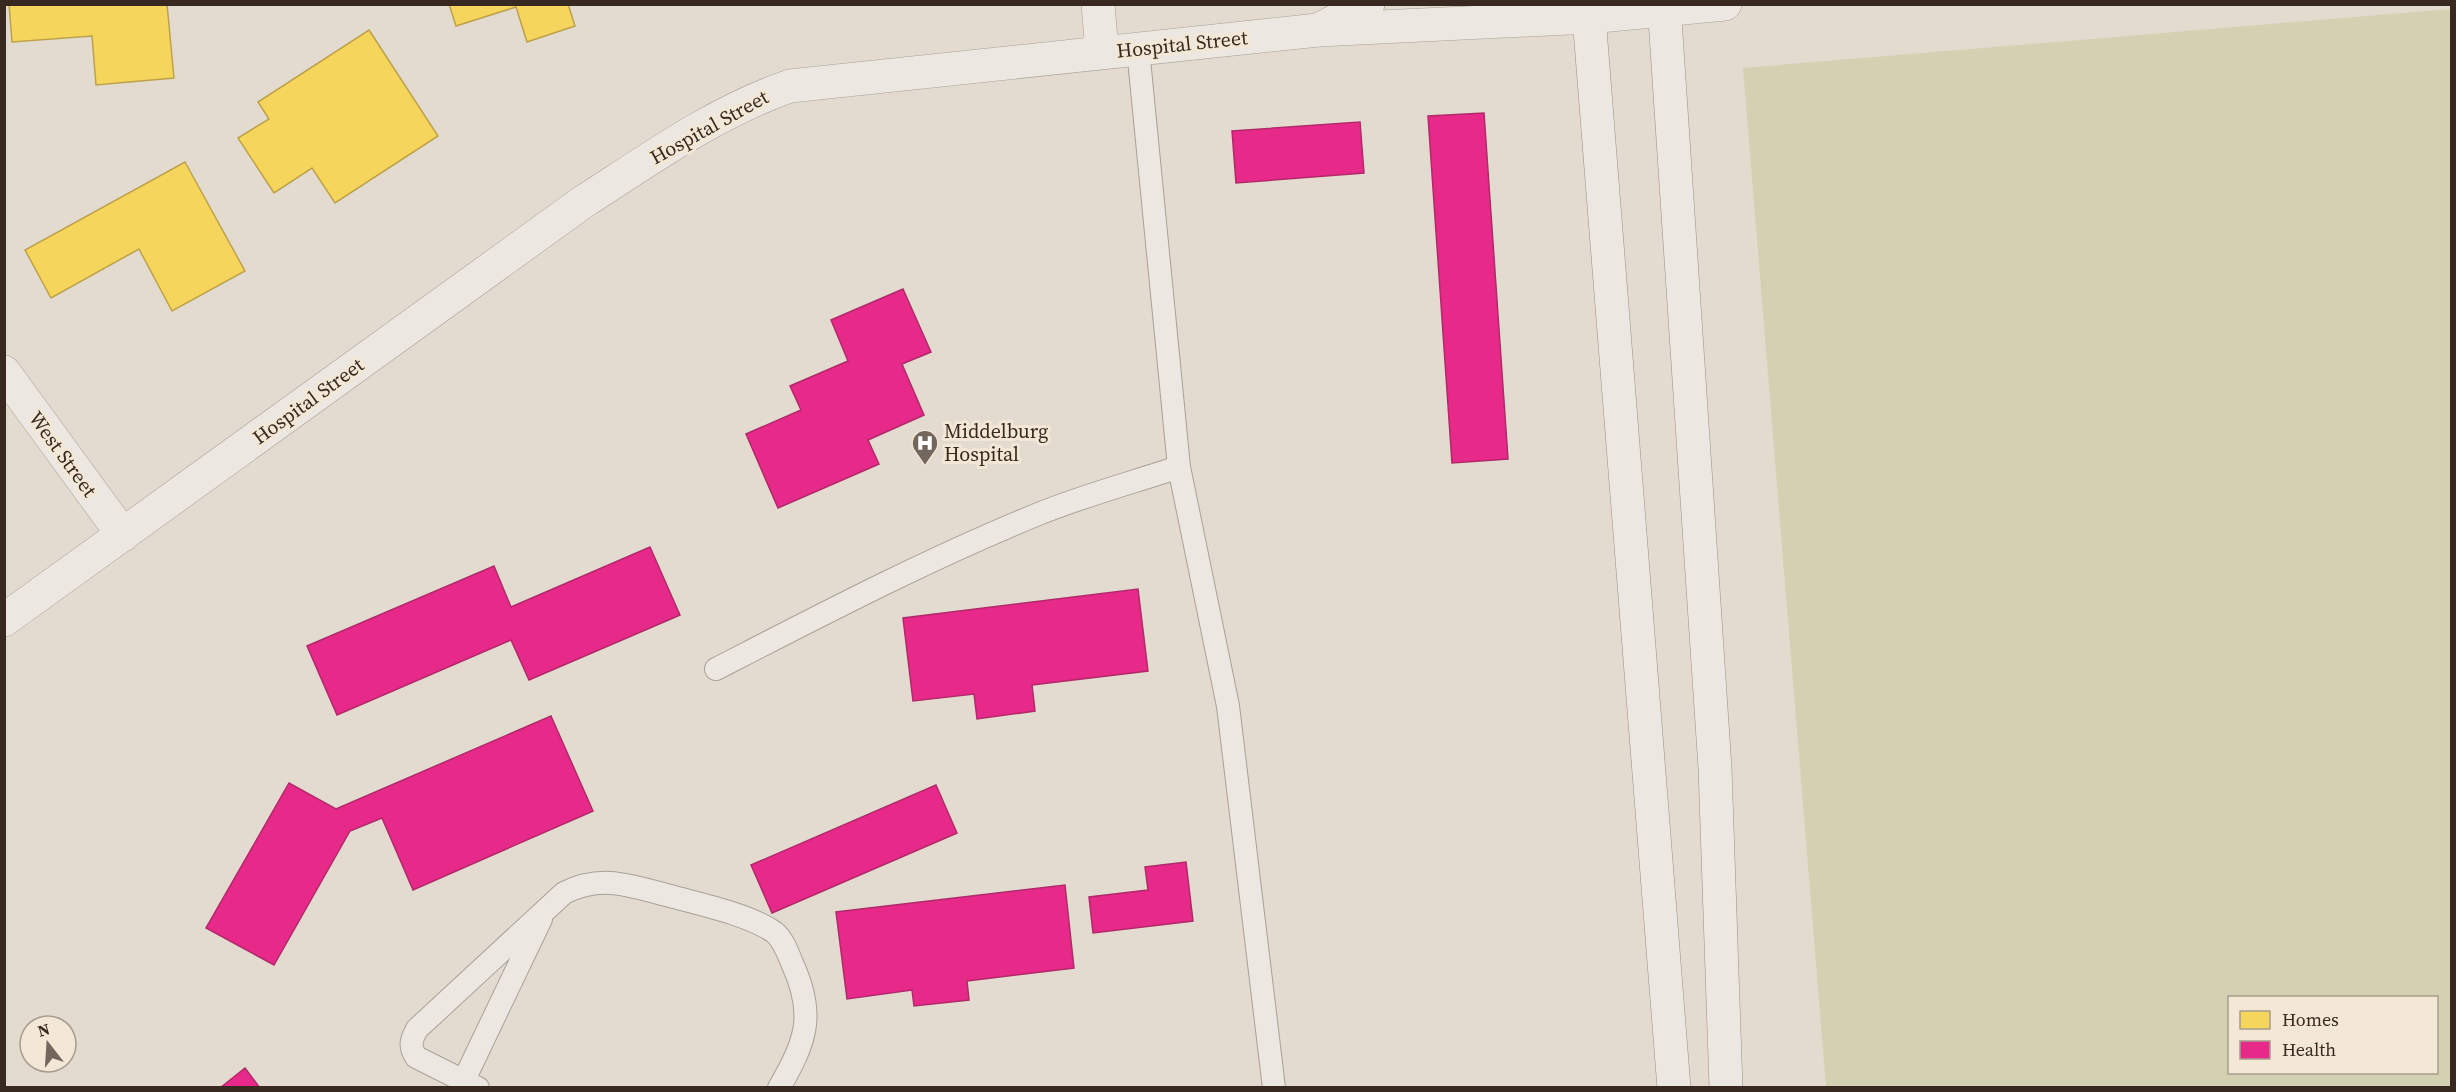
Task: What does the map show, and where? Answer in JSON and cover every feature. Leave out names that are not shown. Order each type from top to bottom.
[{"type":"main road","points":[[1098,4],[1102,52]]},
{"type":"main road","points":[[1318,30],[1368,4]]},
{"type":"main road","name":"Hospital Street","points":[[4,621],[584,202],[683,138],[753,99],[790,86],[1318,30],[1725,4]]},
{"type":"main road","points":[[1664,7],[1715,768],[1726,1088]]},
{"type":"main road","points":[[1589,11],[1674,1088]]},
{"type":"main road","name":"West Street","points":[[4,372],[123,535]]},
{"type":"lane","points":[[1138,49],[1179,467],[1228,706],[1274,1088]]},
{"type":"lane","points":[[716,669],[847,602],[977,540],[1038,514],[1179,467]]},
{"type":"lane","points":[[547,908],[471,1084],[416,1057],[411,1048],[412,1038],[417,1029],[438,1007],[547,908],[564,893],[583,884],[608,882],[697,903],[748,920],[775,933],[785,946],[804,993],[806,1026],[798,1055],[779,1088]]},
{"type":"shaded area","points":[[2451,9],[2451,1087],[1826,1087],[1743,68]]},
{"type":"building: Homes","points":[[9,4],[167,4],[174,78],[96,85],[92,36],[12,42]]},
{"type":"building: Homes","points":[[449,4],[568,4],[575,26],[527,42],[516,7],[456,26]]},
{"type":"building: Homes","points":[[369,30],[438,136],[335,203],[312,168],[274,193],[238,138],[269,119],[258,102]]},
{"type":"building: Homes","points":[[185,162],[245,271],[172,311],[139,249],[51,298],[25,250]]},
{"type":"building: Health","points":[[1484,113],[1508,459],[1452,463],[1428,116]]},
{"type":"building: Health","points":[[1360,122],[1364,173],[1236,183],[1232,131]]},
{"type":"building: Health","points":[[903,289],[931,352],[902,364],[924,415],[868,440],[879,464],[778,508],[746,434],[801,410],[790,386],[848,361],[831,320]]},
{"type":"building: Health","points":[[650,547],[680,615],[529,680],[511,640],[337,715],[307,646],[494,566],[511,607]]},
{"type":"building: Health","points":[[1138,589],[1148,671],[1032,685],[1035,711],[977,719],[974,694],[913,701],[903,618]]},
{"type":"building: Health","points":[[551,716],[593,811],[413,890],[382,818],[350,831],[274,965],[206,928],[289,783],[336,809]]},
{"type":"building: Health","points":[[936,785],[957,833],[772,913],[751,865]]},
{"type":"building: Health","points":[[1186,862],[1193,921],[1093,933],[1089,897],[1148,890],[1145,867]]},
{"type":"building: Health","points":[[1065,885],[1074,968],[967,981],[969,1000],[914,1006],[912,990],[847,999],[836,912]]},
{"type":"building: Health","points":[[245,1068],[260,1088],[220,1088]]},
{"type":"place","name":"Middelburg Hospital","points":[[925,466]]}]
